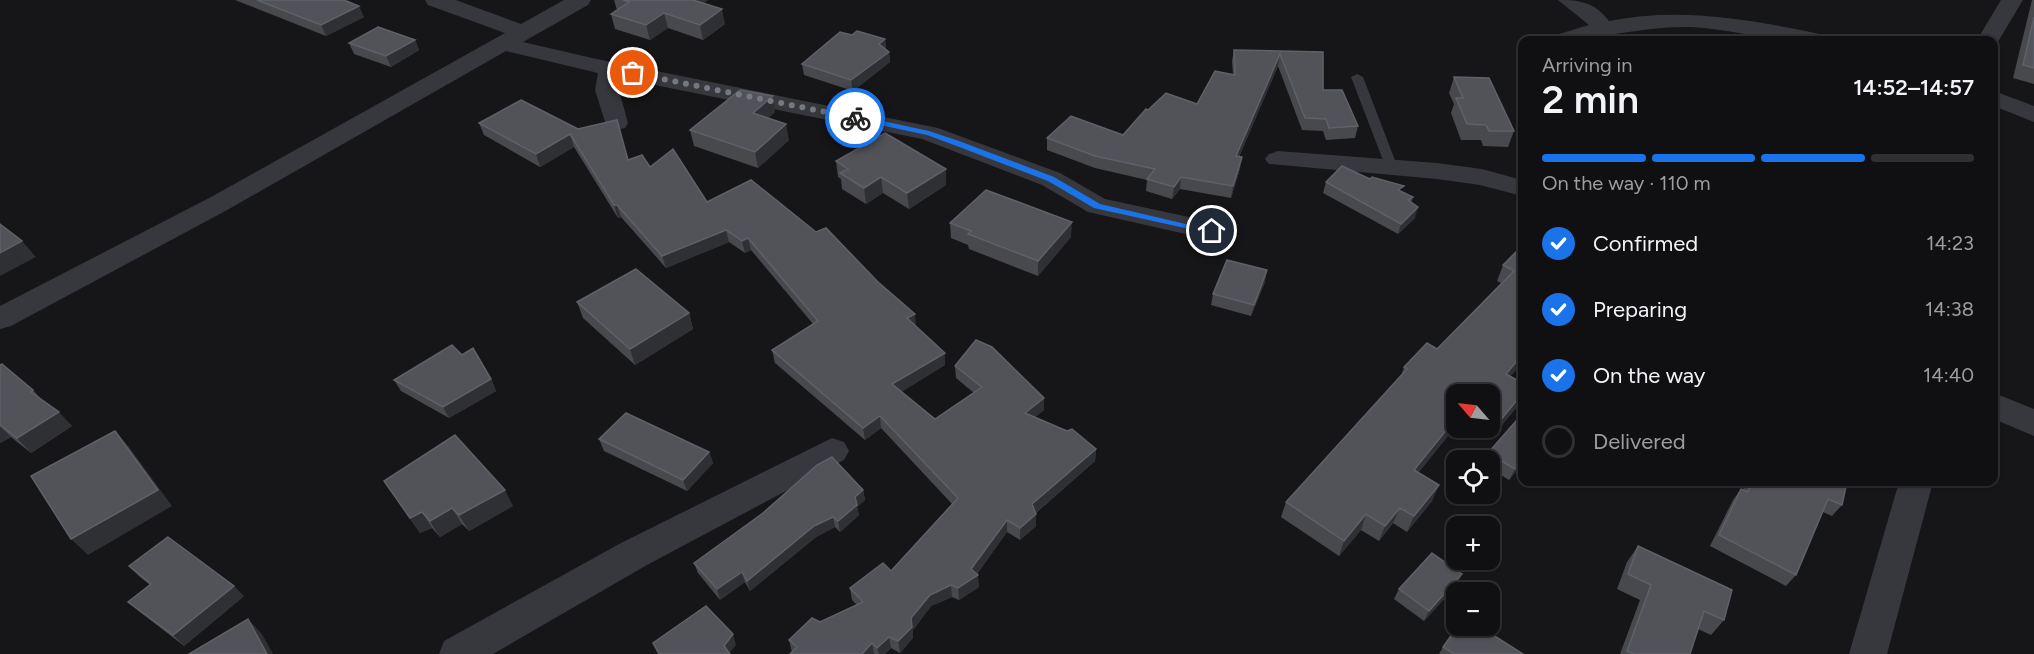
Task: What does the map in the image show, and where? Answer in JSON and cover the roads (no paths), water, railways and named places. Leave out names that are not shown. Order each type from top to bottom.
[{"type":"street","points":[[436,0],[515,38],[610,69],[929,133],[1051,179],[1097,206],[1212,231]]},
{"type":"street","points":[[0,320],[220,203],[580,0]]},
{"type":"street","points":[[1569,0],[1594,16],[1602,27]]},
{"type":"street","points":[[1676,0],[1704,20]]},
{"type":"street","points":[[1990,36],[2012,0]]},
{"type":"street","points":[[1576,36],[1602,27],[1704,20],[1793,36]]},
{"type":"street","points":[[610,69],[607,90],[616,123]]},
{"type":"street","points":[[1998,100],[2034,115]]},
{"type":"street","points":[[1278,159],[1482,177],[1518,187]]},
{"type":"street","points":[[1998,407],[2034,423]]},
{"type":"street","points":[[458,654],[634,554],[747,493],[832,451]]},
{"type":"street","points":[[1868,654],[1915,486]]},
{"type":"lane","points":[[1357,77],[1392,168]]}]
